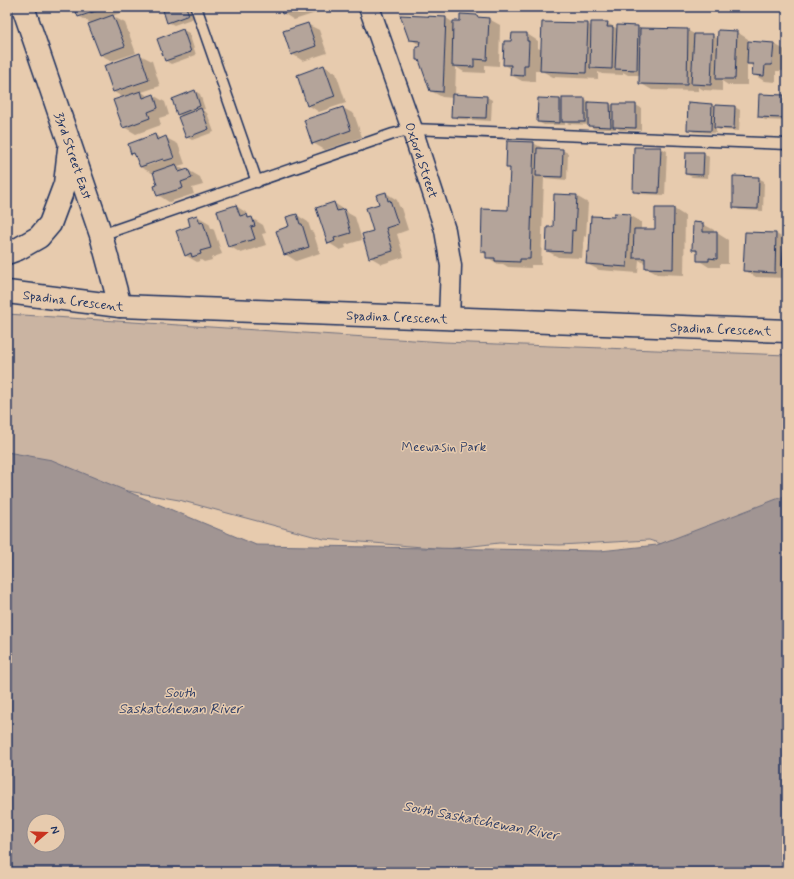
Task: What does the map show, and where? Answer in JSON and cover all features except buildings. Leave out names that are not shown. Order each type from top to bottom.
[{"type":"street","name":"33rd Street East","points":[[23,7],[101,235],[120,306]]},
{"type":"street","name":"Oxford Street","points":[[369,7],[445,230],[451,266],[449,318]]},
{"type":"street","points":[[7,253],[18,249],[39,237],[50,224],[65,184],[70,142]]},
{"type":"street","name":"Spadina Crescent","points":[[7,292],[120,306],[787,331]]},
{"type":"lane","points":[[196,7],[256,182]]},
{"type":"lane","points":[[101,235],[393,134],[412,130],[787,144]]},
{"type":"green space","name":"Meewasin Park","points":[[7,314],[444,342],[787,355],[787,525],[674,548],[649,540],[560,545],[499,543],[447,549],[324,539],[179,500],[66,480],[7,459]]},
{"type":"water","name":"South Saskatchewan River","points":[[7,452],[52,460],[256,545],[600,551],[657,545],[782,497],[787,497],[787,872],[7,872]]}]
